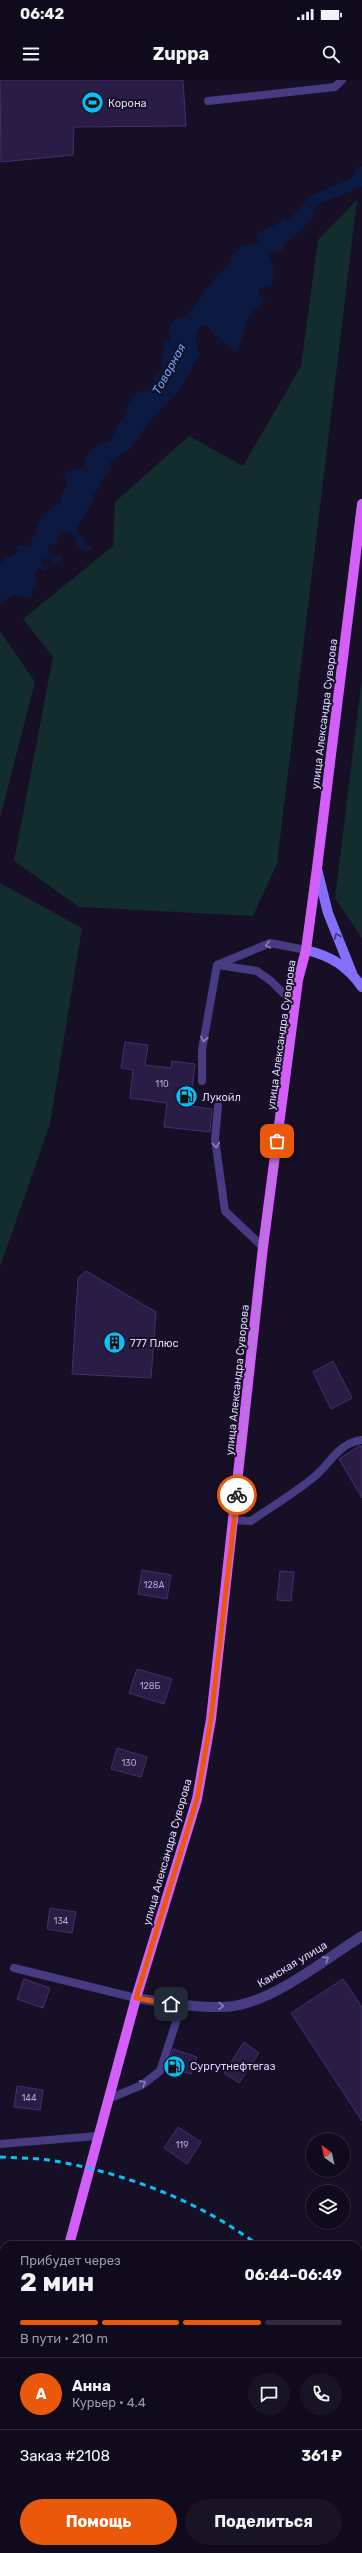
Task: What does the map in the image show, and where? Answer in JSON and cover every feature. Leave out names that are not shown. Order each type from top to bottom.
[{"type":"main road","name":"улица Александра Суворова","points":[[70,2241],[91,2169],[97,2136],[136,1998],[197,1799],[211,1719],[263,1248],[295,1005],[306,950],[317,868],[362,504]]},
{"type":"main road","points":[[317,868],[328,913],[352,973],[362,987]]},
{"type":"main road","points":[[306,950],[332,958],[352,973]]},
{"type":"street","name":"Камская улица","points":[[136,1998],[182,2004],[233,2006],[264,1996],[362,1936]]},
{"type":"lane","points":[[208,101],[335,87],[342,80]]},
{"type":"lane","points":[[217,965],[270,943],[306,950]]},
{"type":"lane","points":[[217,965],[257,971],[271,981],[295,1005]]},
{"type":"lane","points":[[202,1081],[202,1050],[217,965]]},
{"type":"lane","points":[[218,1106],[215,1139],[225,1211],[263,1248]]},
{"type":"lane","points":[[234,1520],[250,1521],[315,1476],[335,1452],[347,1444],[362,1440]]},
{"type":"lane","points":[[14,1968],[136,1998]]},
{"type":"lane","points":[[108,2099],[142,2085],[160,2070],[182,2004]]},
{"type":"lane","points":[[0,2144],[97,2136]]},
{"type":"green space","points":[[357,200],[277,864],[253,916],[79,907],[14,861],[53,657],[23,619],[113,546],[115,502],[189,436],[243,466],[301,366],[318,240]]},
{"type":"green space","points":[[0,631],[35,682],[0,818]]},
{"type":"green space","points":[[362,678],[362,938],[335,898]]},
{"type":"green space","points":[[0,883],[82,928],[50,1124],[0,1267]]},
{"type":"water","name":"Товарная","points":[[357,167],[362,167],[362,187],[315,206],[313,220],[285,243],[284,250],[269,253],[274,267],[272,285],[259,289],[260,296],[266,301],[249,315],[237,353],[210,331],[208,325],[201,326],[197,332],[196,340],[200,354],[181,388],[151,420],[130,449],[111,461],[109,468],[113,468],[99,483],[101,488],[92,492],[95,498],[77,529],[85,543],[93,549],[87,551],[75,546],[77,541],[74,534],[62,532],[58,535],[58,543],[48,546],[48,552],[52,556],[61,556],[63,559],[54,564],[49,559],[43,559],[41,563],[44,565],[49,564],[45,572],[38,568],[34,576],[37,581],[36,586],[32,588],[32,595],[30,599],[13,594],[0,604],[0,565],[3,565],[4,558],[13,556],[18,550],[16,546],[30,545],[41,517],[62,501],[60,497],[68,483],[62,473],[86,467],[85,459],[90,452],[98,445],[110,442],[120,421],[124,421],[128,404],[137,393],[149,389],[154,381],[153,377],[160,373],[162,363],[160,360],[163,358],[161,353],[166,350],[162,343],[170,338],[169,326],[179,317],[183,319],[187,316],[215,278],[231,263],[230,256],[240,248],[260,242],[256,235],[269,227],[275,227],[284,216],[288,221],[311,195],[352,178]]},
{"type":"building","name":"Корона","points":[[0,80],[183,80],[186,126],[74,127],[73,155],[1,162]]},
{"type":"building","points":[[125,1042],[148,1045],[145,1065],[171,1068],[172,1061],[195,1064],[190,1106],[212,1109],[210,1132],[164,1127],[167,1103],[130,1098],[133,1070],[121,1068]]},
{"type":"building","name":"777 Плюс","points":[[86,1271],[156,1312],[151,1378],[72,1374],[78,1278]]},
{"type":"building","points":[[333,1361],[352,1398],[331,1409],[313,1372]]},
{"type":"building","points":[[359,1446],[362,1446],[362,1498],[339,1459]]},
{"type":"building","points":[[142,1570],[171,1575],[167,1599],[138,1594]]},
{"type":"building","points":[[280,1571],[294,1572],[291,1601],[277,1600]]},
{"type":"building","points":[[137,1669],[172,1679],[164,1704],[129,1693]]},
{"type":"building","points":[[117,1748],[147,1757],[141,1777],[111,1769]]},
{"type":"building","points":[[50,1908],[76,1912],[72,1933],[47,1929]]},
{"type":"building","points":[[24,1979],[50,1988],[43,2008],[17,1999]]},
{"type":"building","points":[[343,1979],[362,2007],[362,2121],[291,2013]]},
{"type":"building","points":[[244,2042],[259,2053],[239,2083],[224,2073]]},
{"type":"building","points":[[173,2049],[197,2057],[191,2074],[167,2067]]},
{"type":"building","points":[[17,2086],[43,2090],[40,2110],[14,2107]]},
{"type":"building","points":[[178,2127],[201,2142],[187,2164],[164,2148]]},
{"type":"railway","points":[[0,2157],[55,2161],[109,2173],[161,2191],[187,2203],[212,2215],[252,2241]]},
{"type":"way so far","points":[[237,1495],[263,1248],[277,1141]]},
{"type":"place","name":"Корона","points":[[92,103]]},
{"type":"place","name":"Лукойл","points":[[186,1097]]},
{"type":"place","name":"777 Плюс","points":[[114,1343]]},
{"type":"place","name":"Сургутнефтегаз","points":[[175,2066]]},
{"type":"route","points":[[171,2004],[136,1998],[197,1799],[211,1719],[237,1495]]}]
